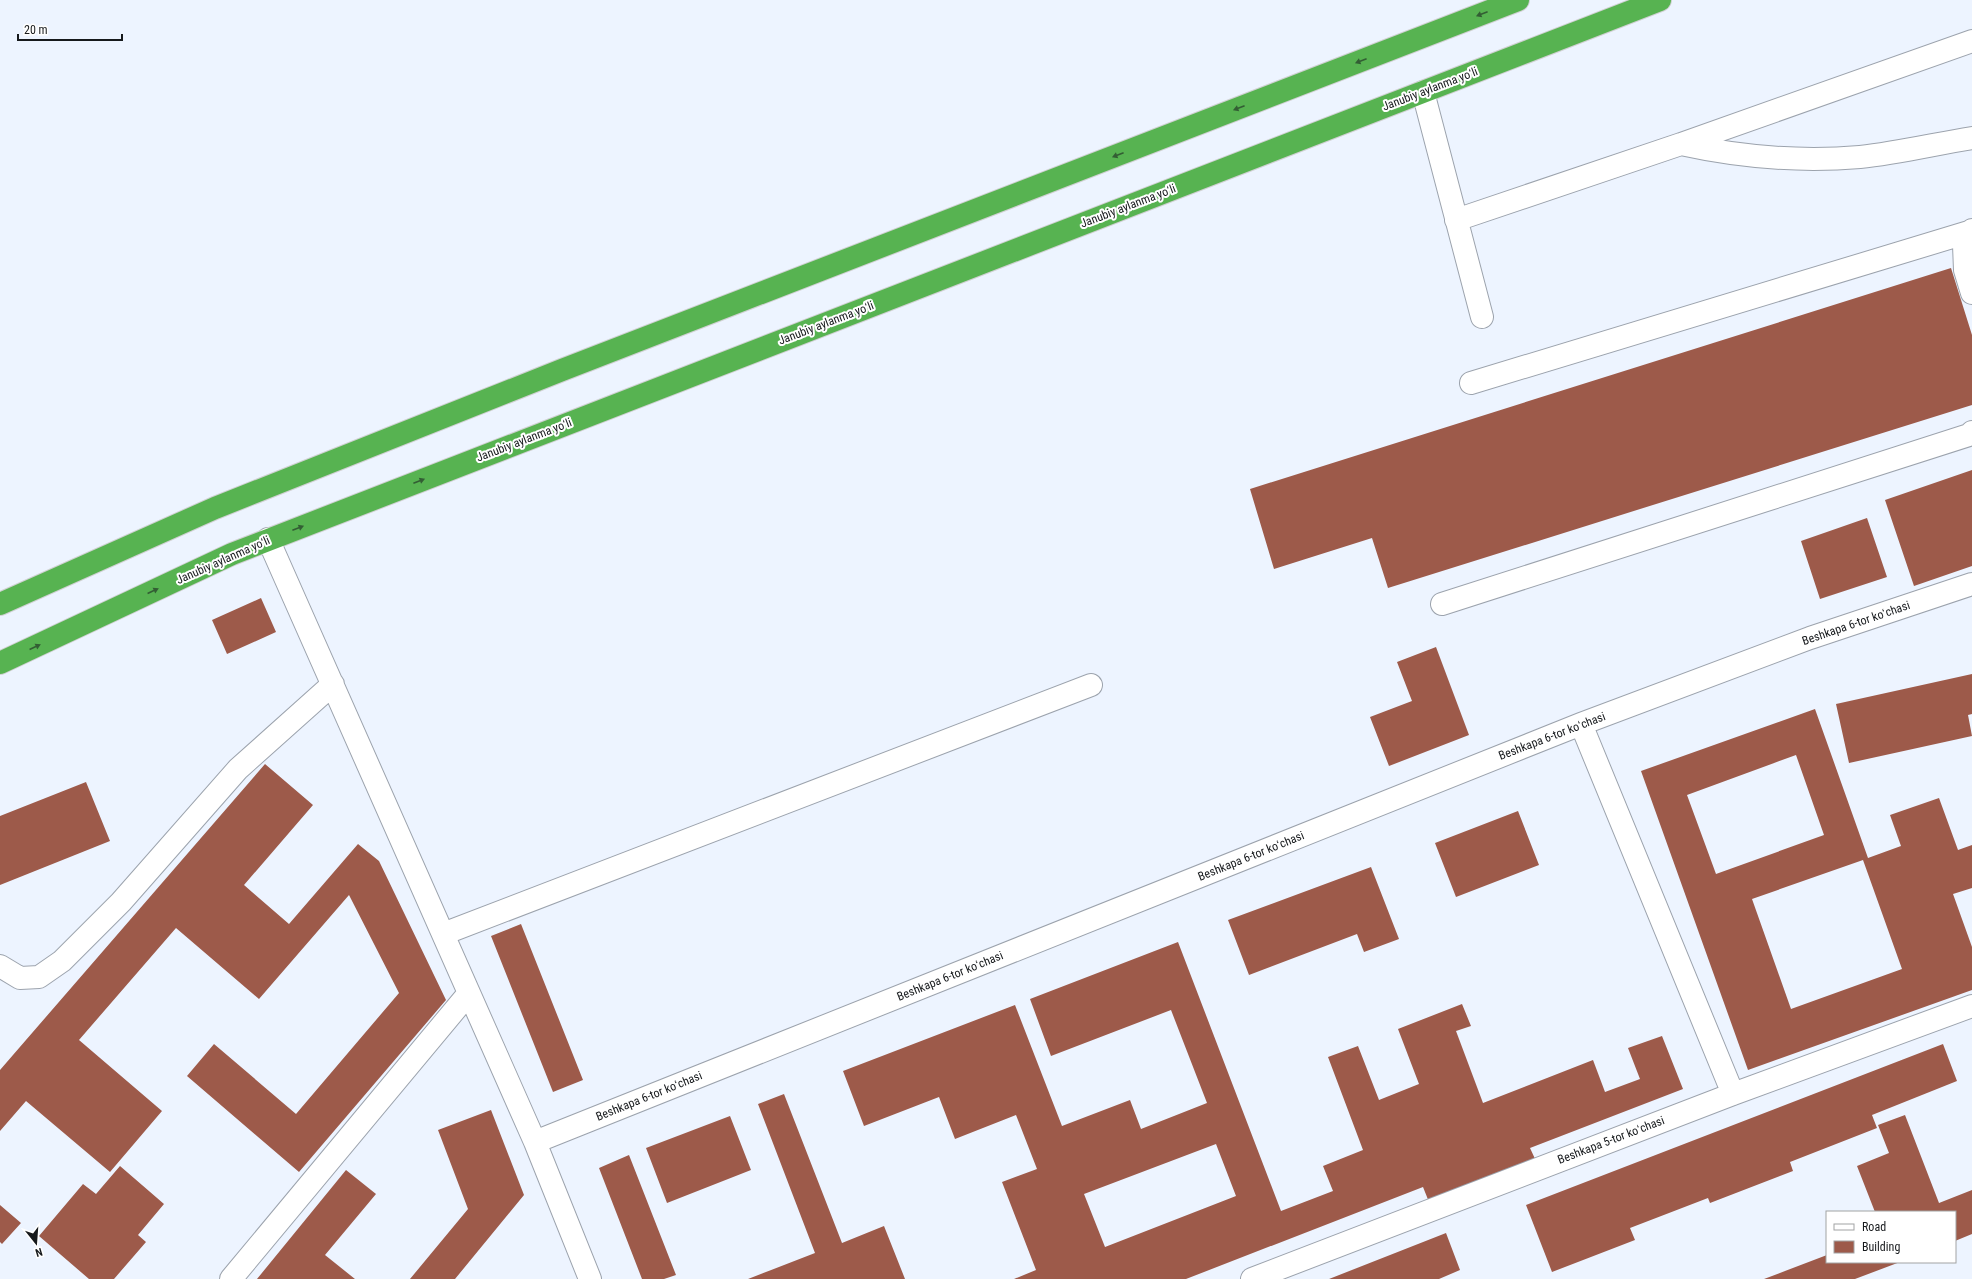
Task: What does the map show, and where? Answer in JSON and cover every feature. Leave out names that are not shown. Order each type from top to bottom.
[{"type":"highway","points":[[0,604],[215,508],[274,484],[570,367],[1518,0]]},
{"type":"highway","name":"Janubiy aylanma yoʻli","points":[[0,663],[232,554],[268,539],[1660,0]]},
{"type":"street","points":[[1456,220],[1681,144],[1972,41]]},
{"type":"street","points":[[1423,92],[1482,317]]},
{"type":"street","points":[[1681,144],[1710,150],[1756,156],[1802,159],[1861,156],[1972,138]]},
{"type":"street","points":[[1972,231],[1964,245],[1965,270],[1972,293]]},
{"type":"street","points":[[1472,383],[1972,231]]},
{"type":"street","points":[[1442,604],[1969,435],[1972,432]]},
{"type":"street","points":[[268,539],[535,1142],[590,1279]]},
{"type":"street","name":"Beshkapa 6-tor koʻchasi","points":[[535,1142],[1581,724],[1810,638],[1972,584]]},
{"type":"street","points":[[0,966],[20,978],[39,977],[62,961],[121,902],[238,769],[333,684]]},
{"type":"street","points":[[443,934],[1091,685]]},
{"type":"street","points":[[1581,724],[1733,1094]]},
{"type":"street","points":[[231,1279],[469,993]]},
{"type":"street","name":"Beshkapa 5-tor koʻchasi","points":[[1252,1279],[1733,1094],[1972,1006]]},
{"type":"building","points":[[1951,268],[1972,335],[1972,405],[1388,588],[1372,538],[1274,569],[1250,489]]},
{"type":"building","points":[[1972,470],[1972,566],[1914,586],[1885,500]]},
{"type":"building","points":[[1867,518],[1887,577],[1820,599],[1801,541]]},
{"type":"building","points":[[261,598],[276,632],[227,654],[212,620]]},
{"type":"building","points":[[1436,647],[1469,735],[1389,766],[1370,717],[1412,701],[1397,662]]},
{"type":"building","points":[[1972,674],[1972,714],[1968,715],[1972,736],[1849,763],[1836,704]]},
{"type":"building","points":[[1815,709],[1868,858],[1901,846],[1890,815],[1939,798],[1958,850],[1972,845],[1972,888],[1953,894],[1972,947],[1972,990],[1748,1070],[1641,771]],"holes":[[[1796,755],[1824,835],[1716,874],[1687,795]],[[1863,860],[1902,969],[1791,1009],[1752,899]]]},
{"type":"building","points":[[265,764],[313,805],[244,885],[289,924],[358,844],[379,861],[446,1000],[299,1172],[187,1076],[214,1044],[296,1114],[399,993],[349,895],[259,999],[176,928],[79,1040],[162,1111],[110,1172],[26,1101],[0,1131],[0,1070]]},
{"type":"building","points":[[86,782],[110,841],[0,885],[0,816]]},
{"type":"building","points":[[1518,811],[1539,865],[1456,897],[1435,843]]},
{"type":"building","points":[[1371,867],[1399,939],[1364,952],[1357,934],[1249,975],[1228,920]]},
{"type":"building","points":[[521,924],[583,1080],[553,1092],[491,936]]},
{"type":"building","points":[[1178,942],[1281,1211],[1333,1191],[1323,1166],[1363,1150],[1328,1057],[1358,1046],[1379,1100],[1419,1084],[1398,1029],[1462,1004],[1471,1026],[1456,1031],[1483,1103],[1593,1060],[1605,1092],[1640,1079],[1628,1048],[1662,1036],[1683,1089],[1530,1148],[1536,1161],[1429,1202],[1423,1187],[1186,1279],[1014,1279],[1036,1270],[1002,1182],[1037,1169],[1016,1115],[955,1139],[939,1097],[864,1126],[843,1071],[1015,1005],[1062,1126],[1130,1100],[1141,1129],[1207,1103],[1171,1010],[1051,1056],[1030,999]],"holes":[[[1216,1144],[1236,1196],[1105,1247],[1084,1194]]]},
{"type":"building","points":[[1943,1044],[1957,1081],[1872,1115],[1877,1128],[1790,1162],[1793,1171],[1710,1203],[1708,1198],[1630,1228],[1635,1240],[1552,1272],[1526,1205]]},
{"type":"building","points":[[784,1094],[842,1243],[884,1226],[905,1279],[748,1279],[815,1253],[758,1104]]},
{"type":"building","points":[[491,1110],[524,1195],[455,1279],[410,1279],[468,1209],[438,1130]]},
{"type":"building","points":[[1905,1115],[1939,1203],[1972,1190],[1972,1234],[1956,1241],[1956,1211],[1875,1211],[1857,1166],[1889,1153],[1878,1125]]},
{"type":"building","points":[[730,1116],[751,1170],[667,1203],[646,1148]]},
{"type":"building","points":[[629,1155],[676,1275],[664,1279],[642,1279],[599,1168]]},
{"type":"building","points":[[120,1166],[164,1204],[138,1235],[146,1242],[114,1279],[89,1279],[39,1236],[83,1184],[96,1194]]},
{"type":"building","points":[[346,1170],[376,1194],[325,1255],[355,1279],[257,1279]]},
{"type":"building","points":[[0,1205],[21,1223],[2,1244],[0,1242]]},
{"type":"building","points":[[1446,1233],[1460,1270],[1439,1279],[1329,1279]]},
{"type":"building","points":[[1826,1255],[1826,1263],[1897,1263],[1855,1279],[1764,1279]]}]
